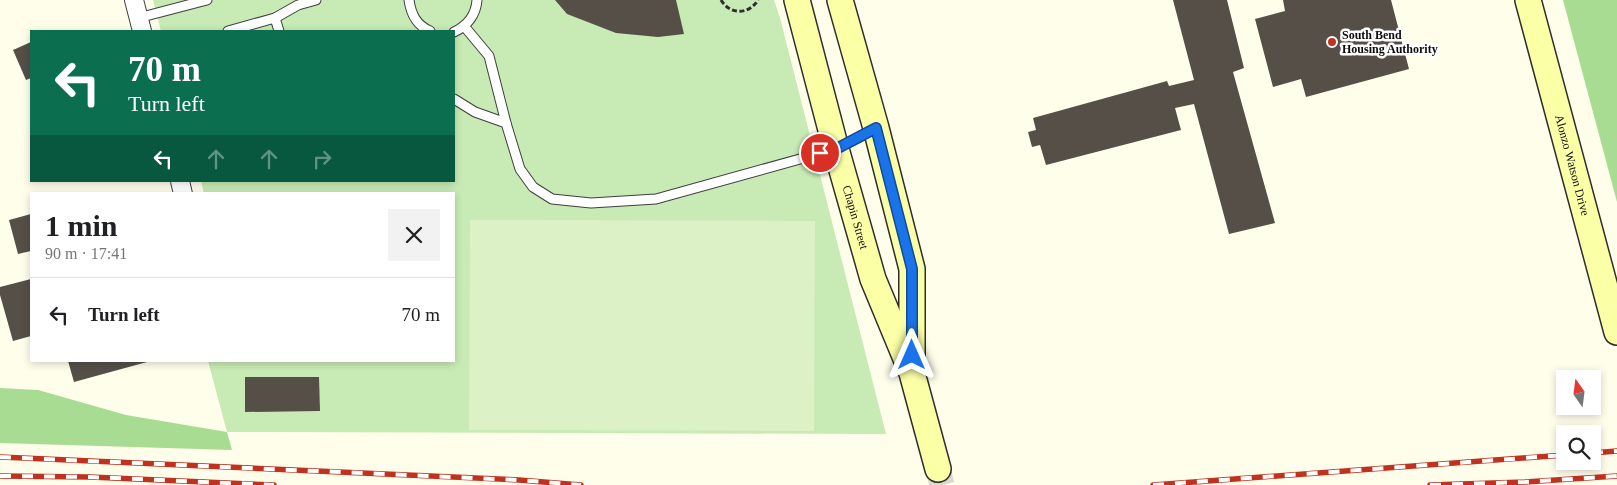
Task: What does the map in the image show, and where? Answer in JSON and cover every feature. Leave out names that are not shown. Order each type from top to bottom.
[{"type":"main road","name":"Chapin Street","points":[[797,0],[836,149],[873,279],[912,373],[938,469]]},
{"type":"main road","name":"Chapin Street","points":[[840,0],[876,128],[912,269],[912,373]]},
{"type":"main road","name":"Alonzo Watson Drive","points":[[1528,0],[1617,332]]},
{"type":"street","points":[[134,0],[140,25]]},
{"type":"lane","points":[[140,25],[207,0]]},
{"type":"lane","points":[[232,30],[276,18],[294,2],[316,0]]},
{"type":"lane","points":[[409,0],[411,12],[416,21],[428,30]]},
{"type":"lane","points":[[455,31],[472,18],[477,0]]},
{"type":"lane","points":[[276,18],[279,30]]},
{"type":"lane","points":[[464,26],[489,56],[520,169],[533,187],[552,199],[591,203],[656,199],[836,149],[876,128]]},
{"type":"lane","points":[[455,100],[476,112],[506,123]]},
{"type":"path","points":[[721,0],[731,10],[739,12],[753,6],[758,0]]},
{"type":"green space","points":[[153,0],[774,0],[886,434],[227,432],[208,362],[455,362],[455,192],[204,192],[201,182],[455,182],[455,30],[161,30]]},
{"type":"green space","points":[[1563,0],[1617,0],[1617,202]]},
{"type":"green space","points":[[470,220],[815,221],[814,431],[469,430]]},
{"type":"green space","points":[[0,388],[38,390],[126,415],[227,432],[232,450],[0,443]]},
{"type":"building","points":[[555,0],[676,0],[684,34],[658,37],[616,33],[567,14]]},
{"type":"building","points":[[1173,0],[1227,0],[1244,68],[1233,72],[1275,223],[1229,234],[1194,104],[1175,108],[1181,130],[1046,165],[1040,145],[1032,147],[1028,132],[1036,130],[1033,118],[1167,81],[1169,86],[1194,80]]},
{"type":"building","name":"South Bend Housing Authority","points":[[1283,0],[1391,0],[1409,69],[1306,97],[1301,79],[1273,87],[1255,19],[1285,11]]},
{"type":"building","points":[[30,42],[30,78],[26,80],[13,50]]},
{"type":"building","points":[[30,214],[30,251],[18,254],[9,220]]},
{"type":"building","points":[[30,279],[30,336],[13,341],[0,295],[0,287]]},
{"type":"building","points":[[68,362],[147,362],[74,382]]},
{"type":"building","points":[[245,377],[319,377],[320,411],[245,412]]},
{"type":"tunnel","points":[[938,469],[942,485]]},
{"type":"railway","points":[[1601,452],[1617,451]]},
{"type":"railway","points":[[1153,485],[1556,456]]},
{"type":"railway","points":[[0,457],[519,480],[581,485]]},
{"type":"railway","points":[[0,476],[90,477],[274,485]]},
{"type":"railway","points":[[1430,485],[1525,482],[1617,476]]},
{"type":"place","name":"South Bend Housing Authority","points":[[1332,42]]},
{"type":"route","points":[[820,153],[836,149],[876,128],[912,269],[912,355]]}]
